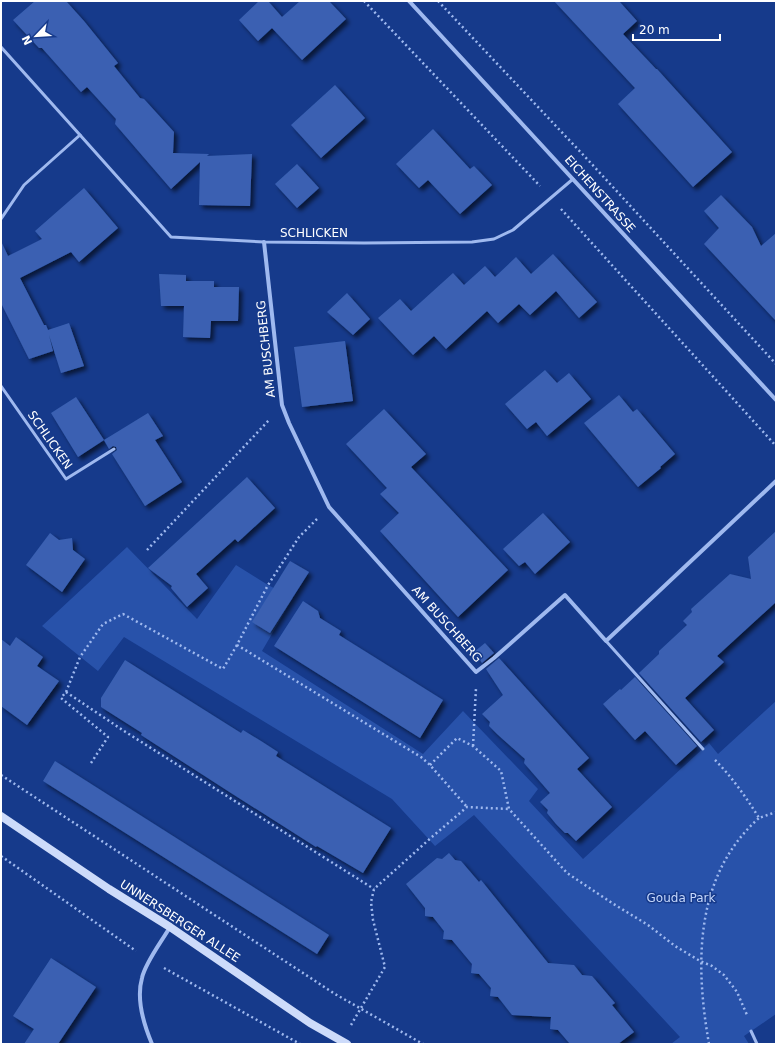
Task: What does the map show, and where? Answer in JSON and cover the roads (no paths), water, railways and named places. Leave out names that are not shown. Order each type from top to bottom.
[{"type":"main road","name":"UNNERSBERGER ALLEE","points":[[1,816],[109,889],[170,927],[310,1023],[344,1043]]},
{"type":"street","name":"EICHENSTRASSE","points":[[408,1],[776,400]]},
{"type":"street","name":"AM BUSCHBERG","points":[[264,242],[282,405],[329,507],[476,672],[565,595],[606,641]]},
{"type":"street","points":[[606,641],[776,481]]},
{"type":"street","points":[[152,1044],[147,1032],[140,988],[142,976],[170,927]]},
{"type":"lane","name":"SCHLICKEN","points":[[1,46],[171,237],[264,242],[472,242],[494,239],[513,230],[573,180]]},
{"type":"lane","points":[[1,219],[24,185],[80,135]]},
{"type":"lane","name":"SCHLICKEN","points":[[1,386],[66,479],[114,449]]},
{"type":"lane","points":[[606,641],[703,749]]},
{"type":"lane","points":[[751,1031],[757,1044]]},
{"type":"park label","name":"Gouda Park","points":[[681,898]]}]
